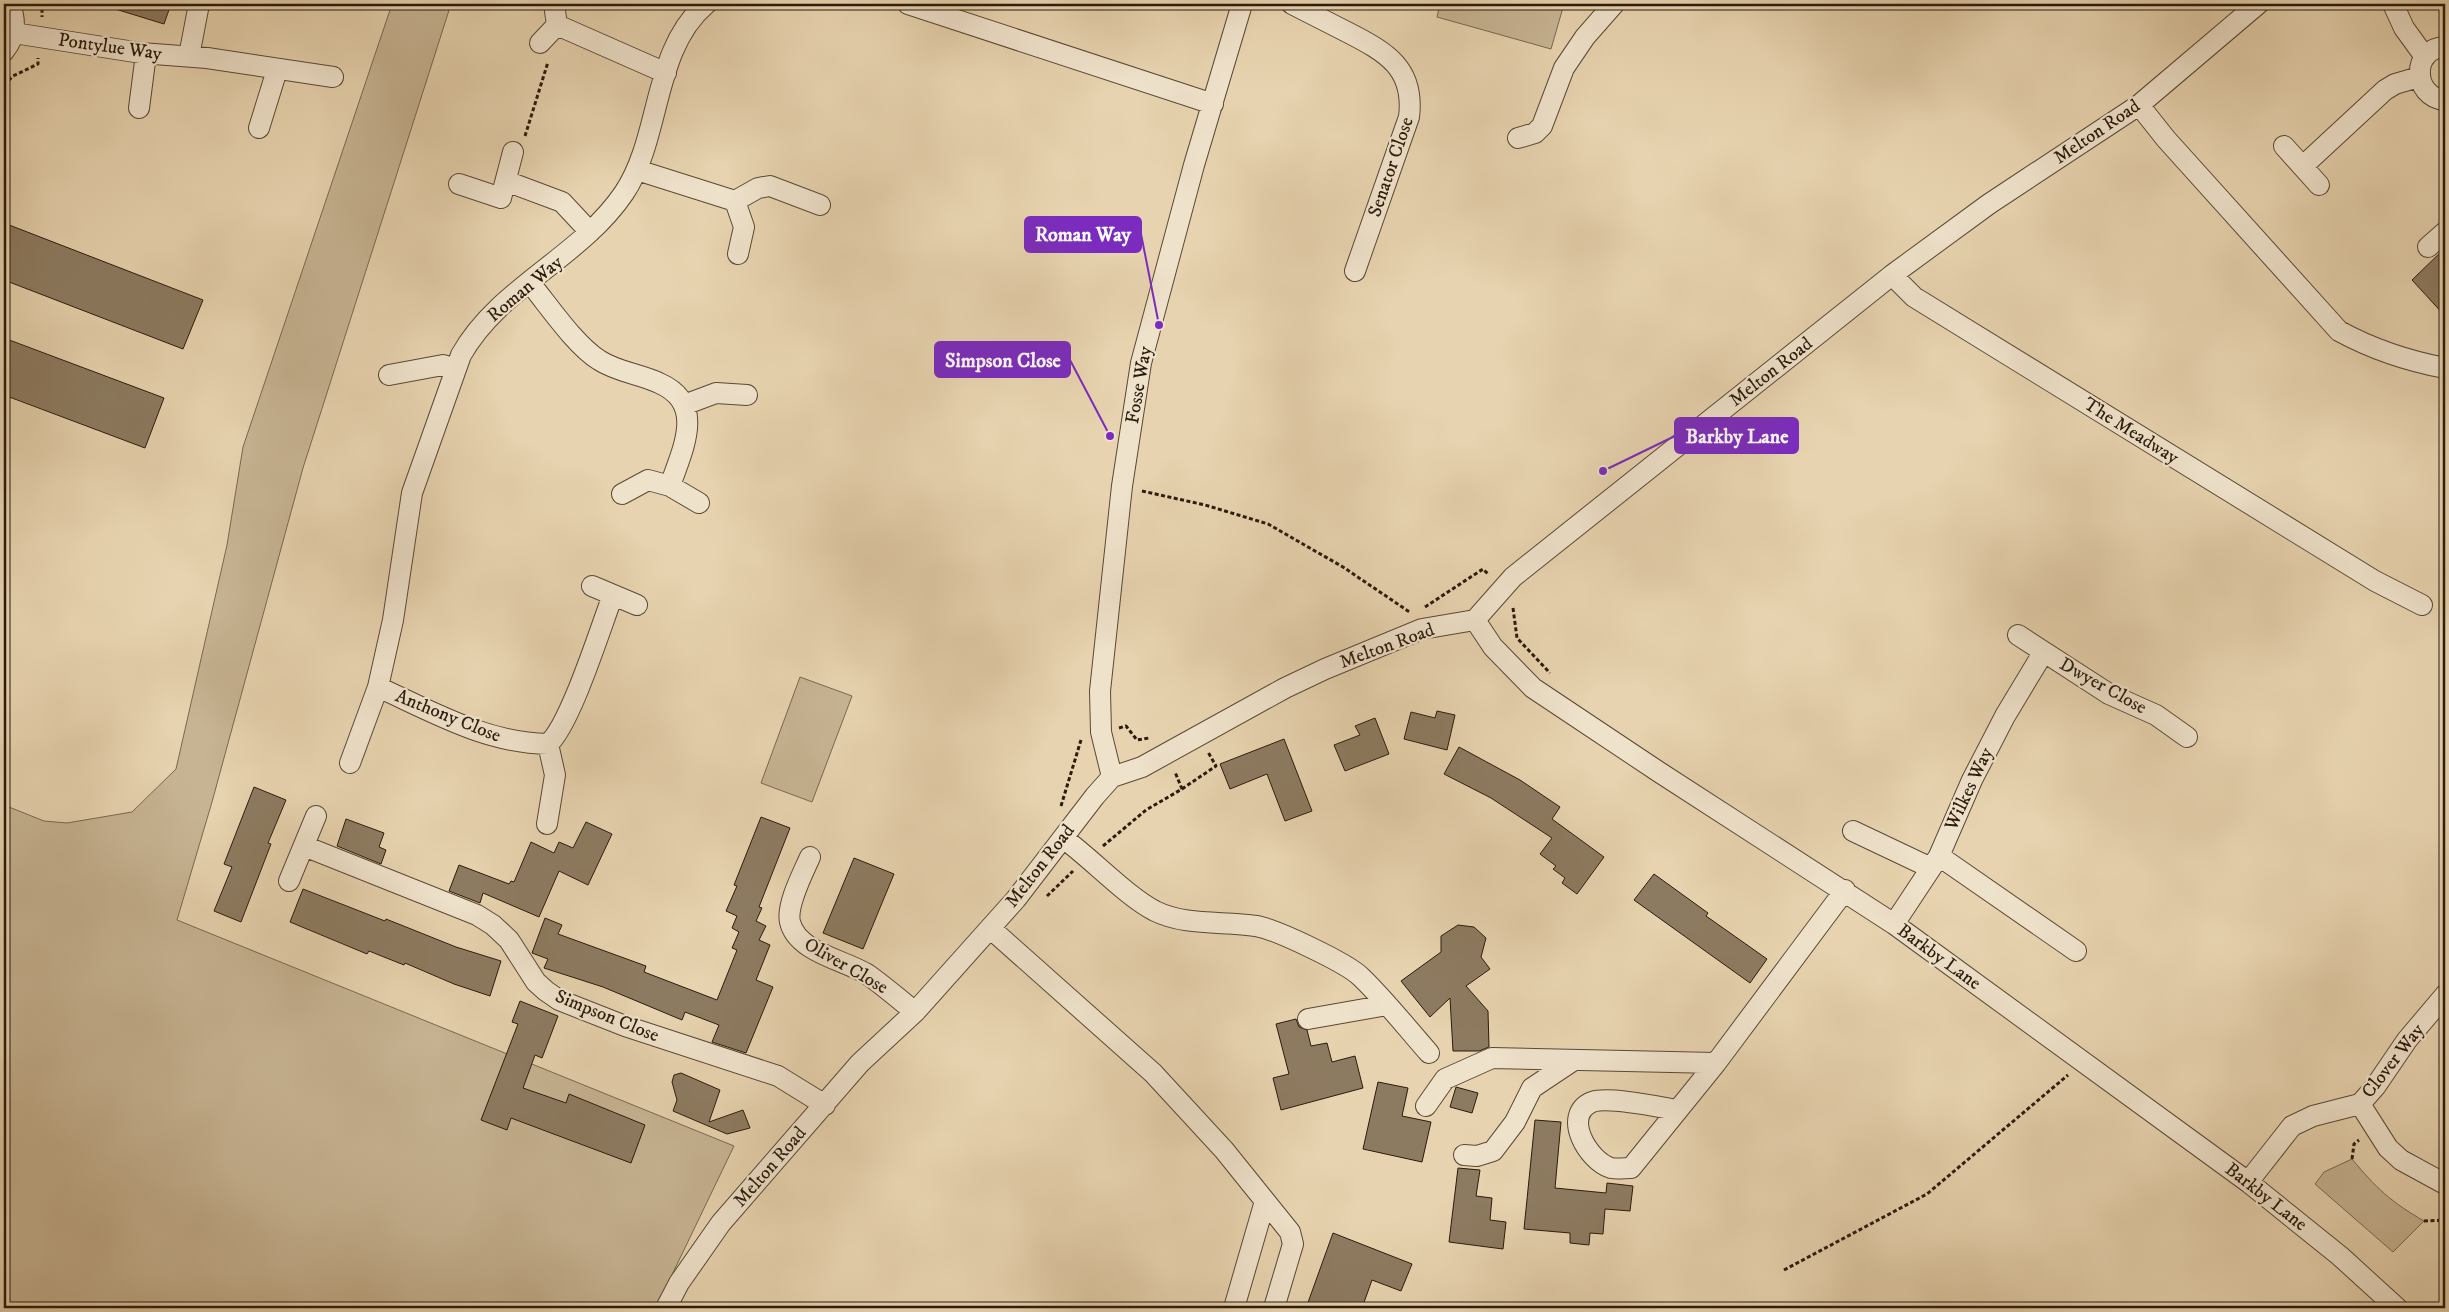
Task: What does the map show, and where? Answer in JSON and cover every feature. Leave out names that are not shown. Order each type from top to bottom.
[{"type":"street","points":[[4,51],[14,33],[15,19],[10,4]]},
{"type":"street","points":[[198,57],[199,4]]},
{"type":"street","points":[[554,4],[557,25]]},
{"type":"street","name":"Roman Way","points":[[350,763],[378,687],[393,620],[412,493],[456,369],[472,335],[512,295],[572,250],[609,213],[637,170],[666,73],[679,37],[696,13],[706,4]]},
{"type":"street","points":[[908,4],[1213,104]]},
{"type":"street","name":"Fosse Way","points":[[1112,777],[1101,732],[1100,692],[1122,486],[1141,363],[1194,166],[1242,4]]},
{"type":"street","name":"Senator Close","points":[[1292,4],[1379,48],[1398,66],[1407,82],[1412,100],[1409,117],[1355,271]]},
{"type":"street","points":[[1518,138],[1535,133],[1542,126],[1564,68],[1585,37],[1614,4]]},
{"type":"street","name":"Melton Road","points":[[666,1308],[679,1283],[721,1223],[860,1063],[915,1012],[1016,899],[1112,777],[1142,767],[1325,669],[1422,629],[1476,620],[1513,577],[1892,275],[1988,204],[2139,105],[2258,4]]},
{"type":"street","points":[[2393,4],[2404,28],[2425,57]]},
{"type":"street","points":[[540,42],[557,25]]},
{"type":"street","points":[[557,25],[666,73]]},
{"type":"street","name":"Pontylue Way","points":[[14,33],[146,54],[198,57],[333,77]]},
{"type":"street","points":[[2445,47],[2432,50],[2425,57],[2421,63],[2419,77],[2427,93],[2435,98],[2445,100]]},
{"type":"street","points":[[139,108],[146,54]]},
{"type":"street","points":[[259,128],[277,70]]},
{"type":"street","points":[[2303,166],[2385,90],[2395,84],[2419,77]]},
{"type":"street","points":[[2139,105],[2166,139],[2339,331],[2359,342],[2393,355],[2445,368]]},
{"type":"street","points":[[2284,146],[2319,185]]},
{"type":"street","points":[[503,189],[513,152]]},
{"type":"street","points":[[637,170],[735,201],[758,188],[770,186],[820,204]]},
{"type":"street","points":[[459,184],[503,189],[562,202],[590,232]]},
{"type":"street","points":[[735,201],[744,227],[738,254]]},
{"type":"street","points":[[2428,247],[2445,232]]},
{"type":"street","name":"The Meadway","points":[[1892,275],[1914,298],[2374,581],[2422,605]]},
{"type":"street","points":[[530,283],[586,350],[599,360],[618,369],[660,383],[678,394],[688,414],[688,431],[670,486]]},
{"type":"street","points":[[389,375],[443,365],[456,369]]},
{"type":"street","points":[[684,404],[716,393],[747,395]]},
{"type":"street","points":[[622,494],[648,480],[670,486],[699,504]]},
{"type":"street","points":[[592,586],[637,605]]},
{"type":"street","points":[[547,824],[555,775],[548,744],[556,738],[566,718],[613,595]]},
{"type":"street","name":"Barkby Lane","points":[[1476,620],[1493,648],[1534,688],[1659,772],[1894,924],[2248,1182],[2340,1256],[2397,1308]]},
{"type":"street","name":"Dwyer Close","points":[[2018,635],[2043,653],[2109,694],[2156,715],[2187,737]]},
{"type":"street","name":"Wilkes Way","points":[[1894,924],[1935,862],[1972,780],[2005,716],[2043,653]]},
{"type":"street","name":"Anthony Close","points":[[378,687],[489,736],[524,744],[548,744]]},
{"type":"street","points":[[289,881],[316,816]]},
{"type":"street","points":[[1853,831],[1935,862],[2076,951]]},
{"type":"street","points":[[1063,838],[1089,857],[1134,897],[1156,912],[1194,922],[1258,926],[1290,937],[1360,975],[1429,1053]]},
{"type":"street","name":"Simpson Close","points":[[304,846],[476,915],[494,925],[509,940],[536,982],[559,1000],[643,1032],[771,1073],[825,1104]]},
{"type":"street","name":"Oliver Close","points":[[810,857],[792,902],[790,921],[797,938],[819,952],[864,973],[915,1012]]},
{"type":"street","points":[[1677,1110],[1610,1100],[1593,1102],[1585,1107],[1578,1120],[1580,1137],[1593,1157],[1611,1168],[1631,1168],[1716,1063],[1844,890]]},
{"type":"street","points":[[990,928],[1153,1073],[1224,1150],[1290,1232],[1293,1244],[1286,1275],[1274,1308]]},
{"type":"street","name":"Clover Way","points":[[2248,1182],[2292,1126],[2313,1116],[2360,1104],[2375,1087],[2407,1040],[2445,995]]},
{"type":"street","points":[[1308,1019],[1387,1005]]},
{"type":"street","points":[[1426,1106],[1445,1079],[1492,1058],[1716,1063]]},
{"type":"street","points":[[1464,1155],[1477,1156],[1493,1151],[1515,1122],[1532,1088],[1574,1060]]},
{"type":"street","name":"Clover Way","points":[[2360,1104],[2388,1148],[2401,1160],[2445,1184]]},
{"type":"street","points":[[1234,1308],[1265,1201]]},
{"type":"path","points":[[513,152],[523,140],[548,63],[540,42]]},
{"type":"path","points":[[1122,486],[1205,505],[1268,524],[1343,567],[1414,614]]},
{"type":"path","points":[[1182,789],[1216,766],[1199,736]]},
{"type":"path","points":[[1784,1270],[1927,1194],[2083,1062]]},
{"type":"path","points":[[2424,1221],[2445,1220]]},
{"type":"shaded area","points":[[392,4],[451,4],[303,468],[212,802],[177,920],[734,1146],[656,1308],[4,1308],[4,805],[44,821],[67,823],[132,812],[176,769],[227,545],[243,447]]},
{"type":"shaded area","points":[[1440,4],[1564,4],[1551,49],[1437,17]]},
{"type":"shaded area","points":[[800,677],[852,696],[812,802],[761,783]]},
{"type":"shaded area","points":[[2352,1159],[2385,1194],[2424,1221],[2393,1252],[2315,1184],[2324,1172]]},
{"type":"building","points":[[113,4],[171,4],[164,24],[112,8]]},
{"type":"building","points":[[4,223],[203,300],[183,349],[4,280]]},
{"type":"building","points":[[2445,248],[2445,316],[2412,280]]},
{"type":"building","points":[[4,338],[164,398],[145,448],[4,395]]},
{"type":"building","points":[[1437,711],[1455,715],[1447,750],[1404,739],[1411,712],[1435,718]]},
{"type":"building","points":[[1375,718],[1389,754],[1345,771],[1334,745],[1360,735],[1355,726]]},
{"type":"building","points":[[1284,739],[1312,811],[1285,821],[1267,774],[1230,789],[1220,764]]},
{"type":"building","points":[[1459,747],[1520,780],[1560,807],[1552,819],[1604,857],[1577,894],[1562,883],[1565,878],[1553,869],[1556,866],[1540,854],[1552,838],[1491,798],[1444,774]]},
{"type":"building","points":[[254,787],[286,800],[268,843],[271,844],[241,922],[214,911],[232,867],[224,864]]},
{"type":"building","points":[[761,817],[790,828],[759,907],[762,908],[756,921],[766,926],[759,940],[770,945],[756,980],[773,987],[746,1053],[712,1042],[719,1025],[685,1012],[682,1020],[603,987],[544,968],[548,959],[532,953],[545,918],[562,925],[558,934],[646,966],[644,972],[717,1000],[737,950],[732,948],[739,932],[732,928],[737,916],[726,911],[737,886],[734,885]]},
{"type":"building","points":[[346,819],[384,833],[379,847],[386,850],[381,864],[337,846]]},
{"type":"building","points":[[586,822],[612,834],[588,885],[559,871],[539,917],[483,893],[480,903],[449,891],[459,865],[509,884],[511,881],[514,882],[531,842],[554,853],[559,842],[573,848]]},
{"type":"building","points":[[854,858],[894,874],[863,949],[823,933]]},
{"type":"building","points":[[1654,874],[1708,913],[1706,916],[1767,959],[1750,983],[1634,900]]},
{"type":"building","points":[[303,889],[456,947],[501,961],[490,996],[454,984],[405,963],[404,965],[369,951],[367,954],[290,922]]},
{"type":"building","points":[[1458,925],[1474,927],[1486,938],[1481,957],[1490,969],[1466,986],[1488,1011],[1489,1047],[1479,1051],[1453,1051],[1450,998],[1430,1017],[1401,981],[1441,952],[1441,936]]},
{"type":"building","points":[[520,1001],[558,1016],[542,1058],[535,1055],[523,1088],[566,1103],[569,1094],[645,1125],[631,1163],[511,1118],[507,1130],[481,1120],[518,1024],[512,1022]]},
{"type":"building","points":[[1296,1019],[1299,1027],[1307,1030],[1311,1046],[1327,1043],[1332,1062],[1355,1056],[1363,1088],[1281,1110],[1273,1078],[1289,1074],[1276,1024]]},
{"type":"building","points":[[681,1073],[720,1090],[709,1122],[743,1110],[750,1128],[727,1134],[673,1111],[677,1100],[672,1082],[674,1075]]},
{"type":"building","points":[[1378,1082],[1408,1088],[1402,1116],[1431,1122],[1422,1162],[1363,1149]]},
{"type":"building","points":[[1456,1087],[1478,1093],[1472,1113],[1450,1107]]},
{"type":"building","points":[[1535,1120],[1561,1122],[1555,1188],[1606,1193],[1607,1183],[1633,1186],[1630,1211],[1605,1209],[1603,1234],[1590,1233],[1589,1245],[1570,1243],[1570,1233],[1524,1229]]},
{"type":"building","points":[[1458,1168],[1480,1170],[1476,1196],[1492,1198],[1490,1220],[1506,1222],[1503,1249],[1449,1242]]},
{"type":"building","points":[[1333,1233],[1412,1264],[1401,1291],[1372,1280],[1362,1308],[1306,1308]]},
{"type":"place","name":"Roman Way","points":[[1159,325]]},
{"type":"place","name":"Simpson Close","points":[[1110,436]]},
{"type":"place","name":"Barkby Lane","points":[[1603,471]]}]
